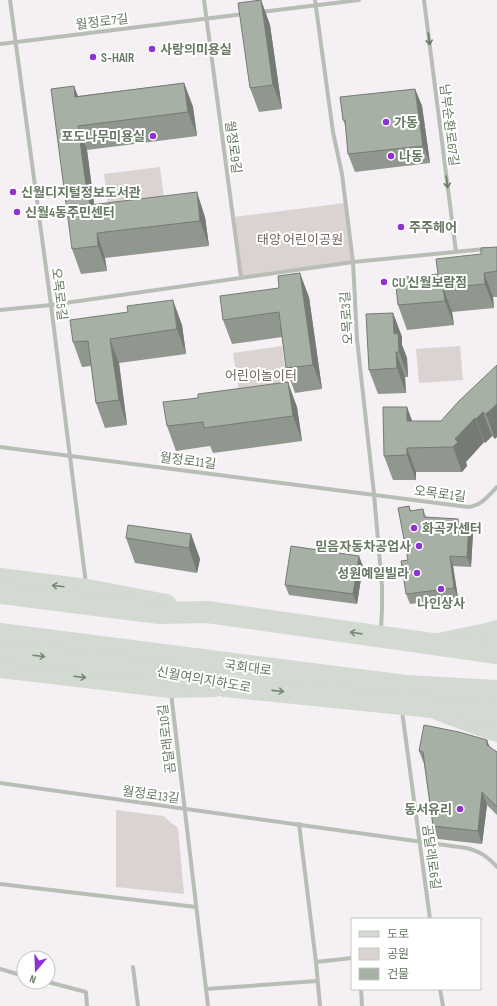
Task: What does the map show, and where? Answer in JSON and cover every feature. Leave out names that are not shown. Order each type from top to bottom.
[{"type":"main road","points":[[0,579],[87,590],[207,612],[497,653]]},
{"type":"main road","points":[[0,593],[160,613],[207,612]]},
{"type":"main road","name":"국회대로","points":[[0,624],[408,677],[497,681]]},
{"type":"main road","points":[[436,644],[497,631]]},
{"type":"main road","name":"국회대로","points":[[0,634],[406,686],[497,691]]},
{"type":"main road","name":"신월여의지하도로","points":[[0,651],[171,672],[225,686],[432,707]]},
{"type":"main road","points":[[0,667],[170,687],[225,686]]},
{"type":"main road","points":[[432,707],[497,711]]},
{"type":"main road","points":[[432,707],[497,731]]},
{"type":"street","name":"오목로5길","points":[[10,0],[87,590]]},
{"type":"street","points":[[204,0],[207,19]]},
{"type":"street","name":"오목로3길","points":[[315,0],[334,132],[342,174],[353,262],[357,340],[374,494],[382,586],[380,636]]},
{"type":"street","points":[[254,13],[359,0]]},
{"type":"street","name":"남부순환로67길","points":[[424,0],[456,252]]},
{"type":"street","name":"월정로7길","points":[[0,44],[246,14]]},
{"type":"street","name":"월정로9길","points":[[207,19],[241,277]]},
{"type":"street","points":[[0,310],[51,305],[353,262],[490,248]]},
{"type":"street","name":"월정로11길","points":[[0,447],[374,494]]},
{"type":"street","name":"오목로1길","points":[[374,494],[468,507],[481,503],[497,487]]},
{"type":"street","name":"곰달래로10길","points":[[170,687],[208,1006]]},
{"type":"street","name":"곰달래로6길","points":[[401,704],[430,918]]},
{"type":"street","name":"월정로13길","points":[[0,783],[420,841],[472,850],[487,856],[497,867]]},
{"type":"street","points":[[299,824],[320,1006]]},
{"type":"street","points":[[0,884],[196,907]]},
{"type":"street","points":[[316,962],[351,958]]},
{"type":"street","points":[[133,967],[138,1006]]},
{"type":"street","points":[[0,970],[16,974]]},
{"type":"street","points":[[206,989],[317,981]]},
{"type":"street","points":[[56,984],[86,992],[87,1006]]},
{"type":"street","points":[[361,990],[362,1006]]},
{"type":"street","points":[[440,990],[443,1006]]},
{"type":"green space","points":[[160,167],[166,215],[110,222],[104,174]]},
{"type":"green space","name":"태양 어린이공원","points":[[345,203],[353,262],[241,277],[233,217]]},
{"type":"green space","name":"어린이놀이터","points":[[282,346],[289,398],[241,405],[233,353]]},
{"type":"green space","points":[[460,346],[463,380],[419,383],[416,349]]},
{"type":"green space","points":[[116,810],[163,816],[178,828],[184,894],[116,887]]},
{"type":"building","points":[[261,0],[273,85],[250,88],[238,3]]},
{"type":"building","points":[[184,83],[188,112],[78,126],[90,205],[197,192],[200,221],[97,233],[98,246],[72,249],[51,89],[74,86],[75,97]]},
{"type":"building","points":[[415,89],[423,146],[348,154],[345,120],[343,120],[340,97]]},
{"type":"building","points":[[497,247],[497,271],[484,273],[485,284],[443,288],[445,301],[398,305],[395,278],[438,274],[436,259],[481,254],[481,248]]},
{"type":"building","points":[[300,273],[313,365],[286,368],[279,312],[223,320],[220,296],[279,288],[278,276]]},
{"type":"building","points":[[173,300],[177,329],[110,339],[119,400],[96,403],[88,341],[73,342],[70,320],[128,312],[127,306]]},
{"type":"building","points":[[393,313],[394,334],[398,333],[399,352],[396,352],[397,368],[369,370],[366,314]]},
{"type":"building","points":[[497,365],[497,404],[486,414],[483,412],[476,419],[475,418],[455,439],[458,442],[453,447],[407,448],[407,455],[384,456],[383,407],[407,407],[407,421],[441,421],[459,401]]},
{"type":"building","points":[[288,382],[293,416],[204,428],[203,422],[167,426],[163,402],[198,398],[198,394]]},
{"type":"building","points":[[409,506],[410,511],[423,509],[424,517],[458,519],[458,522],[469,523],[467,557],[450,556],[454,588],[406,594],[401,561],[408,560],[398,508]]},
{"type":"building","points":[[128,525],[191,534],[189,548],[126,538]]},
{"type":"building","points":[[291,546],[359,556],[353,594],[285,585]]},
{"type":"building","name":"동서유리","points":[[424,725],[459,732],[487,740],[487,745],[497,752],[497,807],[482,792],[478,831],[433,826],[423,752],[419,751]]},
{"type":"place","name":"사랑의미용실","points":[[152,49]]},
{"type":"place","name":"S-HAIR","points":[[93,57]]},
{"type":"place","name":"가동","points":[[386,122]]},
{"type":"place","name":"포도나무미용실","points":[[153,136]]},
{"type":"place","name":"나동","points":[[391,156]]},
{"type":"place","name":"신월디지털정보도서관","points":[[13,192]]},
{"type":"place","name":"신월4동주민센터","points":[[17,212]]},
{"type":"place","name":"주주헤어","points":[[401,227]]},
{"type":"place","name":"CU 신월보람점","points":[[384,282]]},
{"type":"place","name":"화곡카센터","points":[[414,528]]},
{"type":"place","name":"믿음자동차공업사","points":[[419,546]]},
{"type":"place","name":"성원예일빌라","points":[[417,573]]},
{"type":"place","name":"나인상사","points":[[441,589]]},
{"type":"place","name":"동서유리","points":[[460,809]]}]
